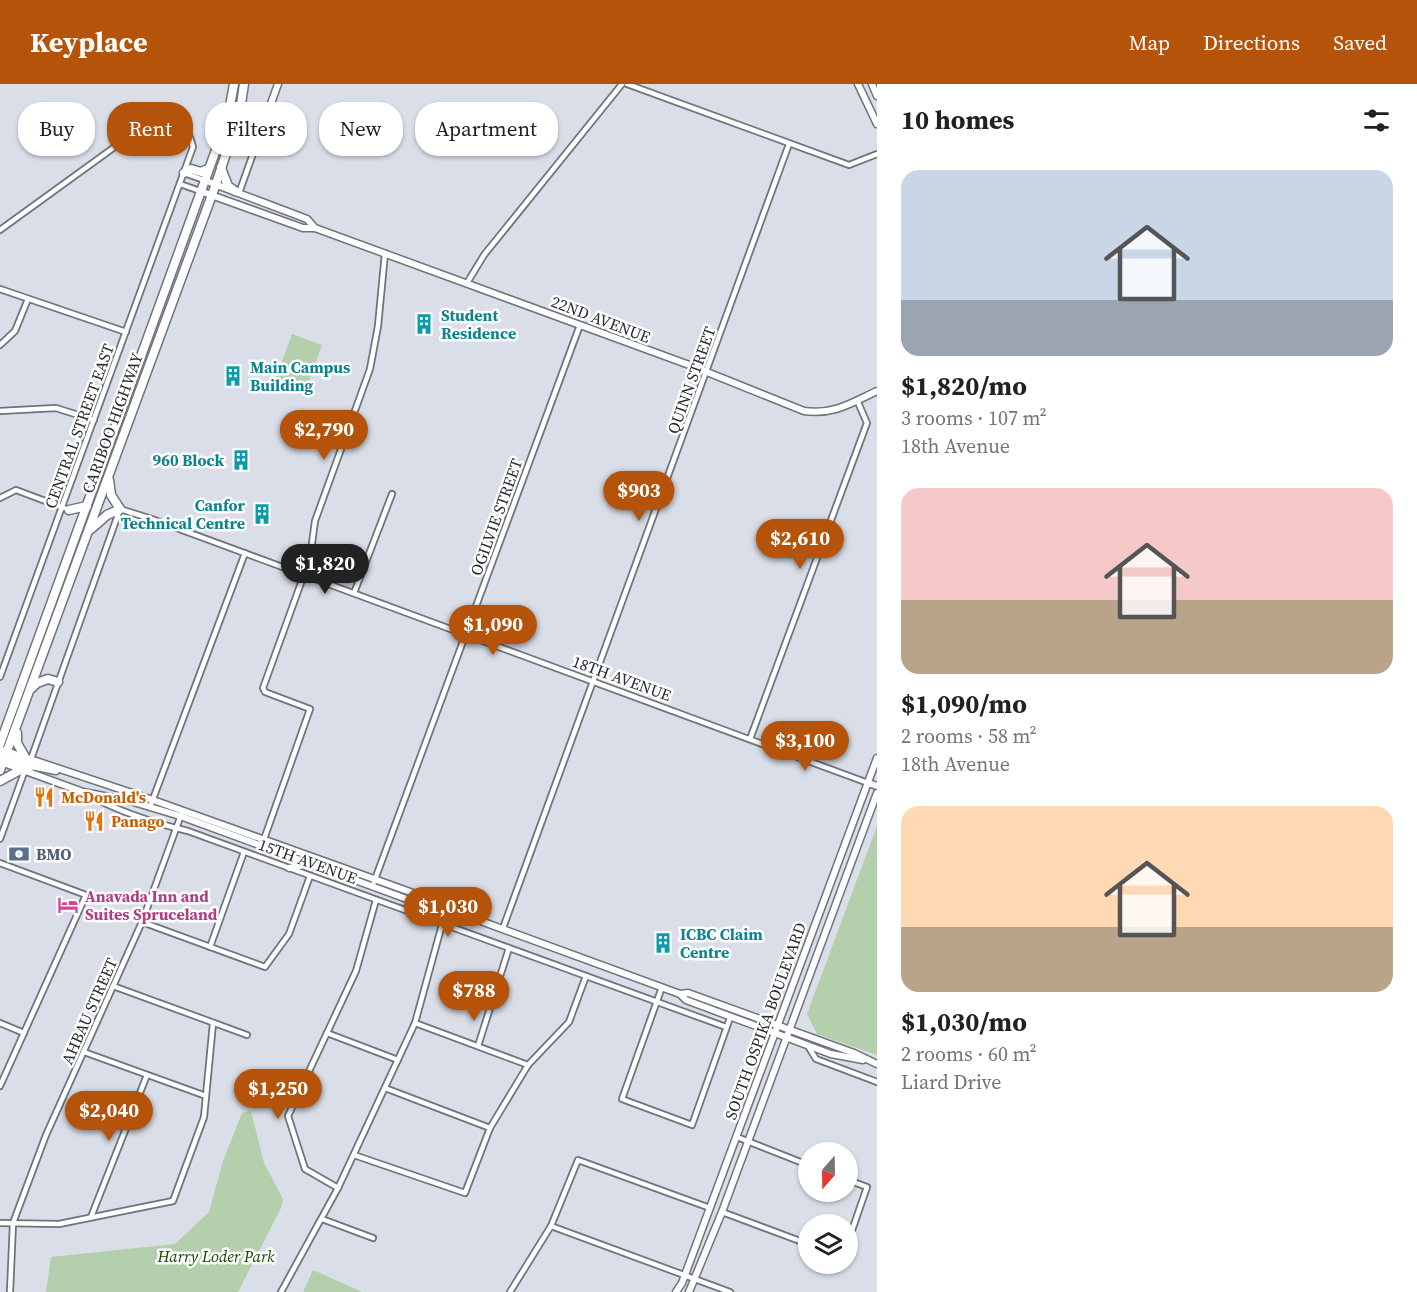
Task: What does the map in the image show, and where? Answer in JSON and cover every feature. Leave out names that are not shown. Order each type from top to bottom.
[{"type":"highway","name":"CARIBOO HIGHWAY","points":[[2,758],[94,486],[228,117],[234,84]]},
{"type":"highway","name":"CARIBOO HIGHWAY","points":[[0,744],[30,690],[225,156]]},
{"type":"highway","points":[[221,168],[228,186],[237,192]]},
{"type":"highway","points":[[184,173],[191,169],[201,172],[208,169]]},
{"type":"highway","points":[[110,472],[111,495],[120,509]]},
{"type":"highway","points":[[94,486],[99,500],[107,506],[120,509]]},
{"type":"highway","points":[[66,508],[87,506]]},
{"type":"highway","points":[[66,508],[81,523]]},
{"type":"highway","points":[[86,537],[99,520],[120,509]]},
{"type":"highway","points":[[40,661],[48,679]]},
{"type":"highway","points":[[30,690],[37,683],[48,679],[58,682]]},
{"type":"highway","points":[[0,733],[13,722],[17,743],[27,764]]},
{"type":"highway","points":[[2,758],[27,764]]},
{"type":"highway","points":[[0,781],[27,764]]},
{"type":"main road","points":[[272,102],[278,84]]},
{"type":"main road","points":[[860,84],[877,124]]},
{"type":"main road","points":[[872,84],[877,96]]},
{"type":"main road","name":"22ND AVENUE","points":[[204,180],[307,219],[315,228]]},
{"type":"main road","name":"22ND AVENUE","points":[[200,191],[303,228],[315,228],[385,253],[707,371],[804,411],[820,413],[834,411],[877,391]]},
{"type":"main road","name":"SOUTH OSPIKA BOULEVARD","points":[[676,1292],[685,1275],[737,1137],[877,758]]},
{"type":"main road","name":"15TH AVENUE","points":[[27,764],[71,772],[153,800],[261,846],[467,921],[478,920]]},
{"type":"main road","name":"15TH AVENUE","points":[[27,764],[83,792],[182,813],[264,838],[469,913],[478,920],[662,987],[688,993],[790,1029],[877,1064]]},
{"type":"main road","name":"18TH AVENUE","points":[[868,783],[877,786]]},
{"type":"main road","name":"SOUTH OSPIKA BOULEVARD","points":[[689,1292],[722,1212],[877,793]]},
{"type":"main road","points":[[289,868],[310,864]]},
{"type":"main road","name":"15TH AVENUE","points":[[680,993],[686,1000],[808,1046],[831,1054],[867,1060]]},
{"type":"street","points":[[467,283],[484,255],[622,84]]},
{"type":"street","points":[[627,84],[849,165],[877,154]]},
{"type":"street","name":"CENTRAL STREET EAST","points":[[0,230],[145,125],[158,119],[168,118],[183,125],[190,134],[193,147],[184,173],[94,420],[66,508],[0,677]]},
{"type":"street","name":"QUINN STREET","points":[[502,928],[789,144]]},
{"type":"street","points":[[237,192],[251,156]]},
{"type":"street","name":"22ND AVENUE","points":[[184,173],[204,180]]},
{"type":"street","name":"22ND AVENUE","points":[[180,184],[200,191]]},
{"type":"street","points":[[261,846],[310,711],[309,708],[265,692],[263,688],[310,558],[315,521],[370,369],[378,326],[385,253]]},
{"type":"street","points":[[0,289],[126,332]]},
{"type":"street","points":[[0,345],[15,331],[28,299]]},
{"type":"street","name":"OGILVIE STREET","points":[[372,886],[580,325]]},
{"type":"street","points":[[750,739],[867,423],[857,400]]},
{"type":"street","points":[[0,411],[56,408],[94,420]]},
{"type":"street","points":[[0,498],[16,490],[66,508]]},
{"type":"street","points":[[354,593],[392,494]]},
{"type":"street","points":[[0,839],[120,509]]},
{"type":"street","name":"18TH AVENUE","points":[[120,509],[868,783]]},
{"type":"street","points":[[150,807],[245,553]]},
{"type":"street","name":"15TH AVENUE","points":[[83,792],[101,802],[726,1027]]},
{"type":"street","name":"AHBAU STREET","points":[[10,1292],[13,1223],[46,1135],[142,922],[182,813]]},
{"type":"street","points":[[210,947],[244,852]]},
{"type":"street","points":[[0,863],[86,895],[0,1086]]},
{"type":"street","points":[[142,922],[266,967],[289,934],[310,876]]},
{"type":"street","points":[[338,1188],[305,1169],[288,1116],[356,970],[376,900]]},
{"type":"street","points":[[281,1292],[338,1188],[416,1023],[447,905]]},
{"type":"street","points":[[478,1046],[509,948]]},
{"type":"street","points":[[354,1155],[465,1193],[490,1128],[528,1065],[568,1023],[586,976]]},
{"type":"street","points":[[113,986],[247,1035]]},
{"type":"street","points":[[662,987],[622,1099],[692,1125],[730,1017]]},
{"type":"street","points":[[0,1023],[24,1033]]},
{"type":"street","points":[[0,1223],[59,1224],[173,1201],[204,1117],[213,1023]]},
{"type":"street","points":[[416,1023],[528,1065]]},
{"type":"street","points":[[327,1033],[398,1060]]},
{"type":"street","name":"15TH AVENUE","points":[[808,1046],[816,1059],[877,1082]]},
{"type":"street","points":[[84,1052],[206,1096]]},
{"type":"street","points":[[91,1217],[147,1075]]},
{"type":"street","points":[[385,1088],[490,1128]]},
{"type":"street","points":[[737,1137],[798,1161]]},
{"type":"street","points":[[519,1292],[511,1290],[551,1226],[578,1160],[710,1208]]},
{"type":"street","points":[[858,1184],[867,1187],[858,1214]]},
{"type":"street","points":[[722,1212],[798,1240]]},
{"type":"street","points":[[322,1219],[373,1238]]},
{"type":"street","points":[[551,1226],[730,1292]]},
{"type":"green space","points":[[292,334],[322,345],[306,389],[276,378]]},
{"type":"green space","points":[[877,826],[877,1055],[817,1034],[807,1014]]},
{"type":"green space","name":"Harry Loder Park","points":[[251,1111],[264,1163],[283,1199],[281,1208],[238,1292],[46,1292],[51,1257],[175,1244],[209,1212],[223,1161],[242,1113]]},
{"type":"green space","points":[[313,1270],[362,1292],[303,1292]]},
{"type":"place","name":"Student Residence","points":[[424,324]]},
{"type":"place","name":"Main Campus Building","points":[[233,376]]},
{"type":"place","name":"960 Block","points":[[241,460]]},
{"type":"place","name":"Canfor Technical Centre","points":[[262,514]]},
{"type":"place","name":"McDonald's","points":[[44,797]]},
{"type":"place","name":"Panago","points":[[94,821]]},
{"type":"place","name":"BMO","points":[[19,854]]},
{"type":"place","name":"Anavada Inn and Suites Spruceland","points":[[68,905]]},
{"type":"place","name":"ICBC Claim Centre","points":[[663,943]]}]
